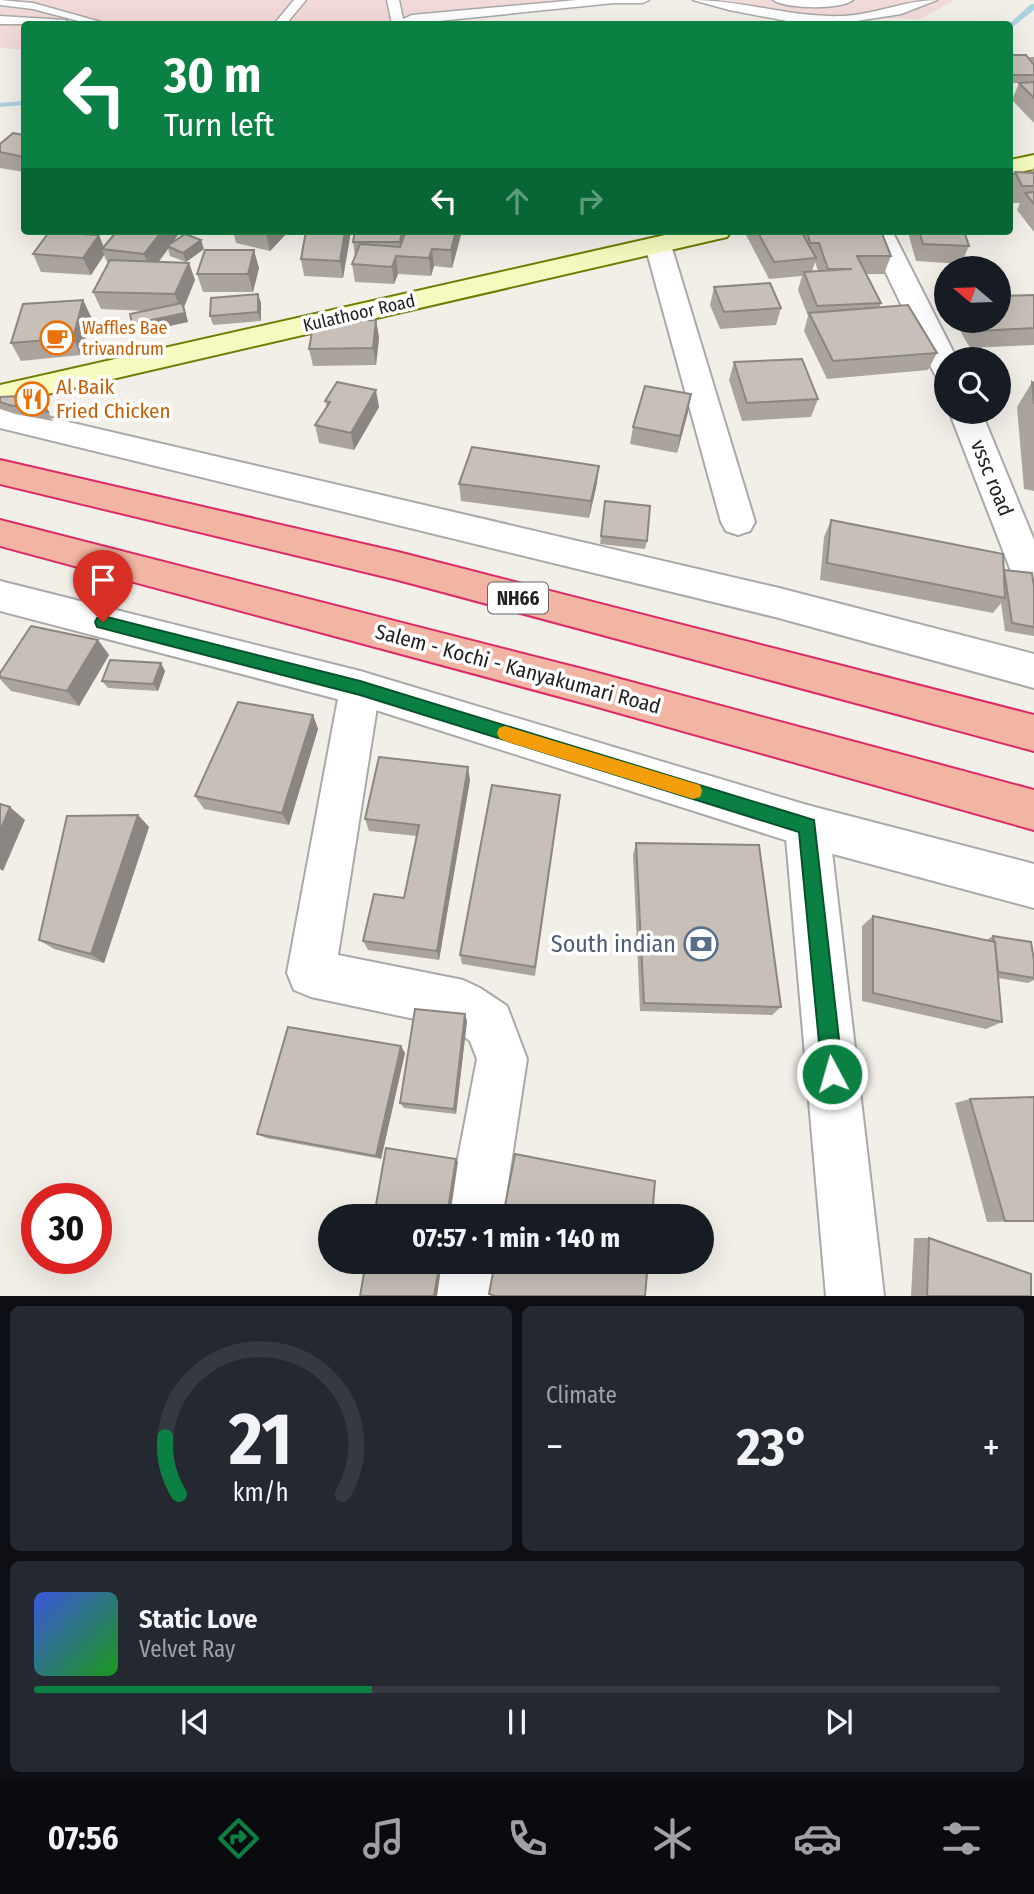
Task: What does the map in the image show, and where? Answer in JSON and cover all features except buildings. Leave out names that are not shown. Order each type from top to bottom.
[{"type":"highway","name":"NH66","points":[[0,472],[398,566],[1034,733]]},
{"type":"highway","name":"Salem - Kochi - Kanyakumari Road","points":[[0,533],[594,689],[1034,810]]},
{"type":"main road","points":[[1013,166],[1034,162]]},
{"type":"main road","name":"Kulathoor Road","points":[[0,395],[700,235]]},
{"type":"street","points":[[881,235],[936,347]]},
{"type":"street","points":[[658,244],[738,522]]},
{"type":"street","points":[[0,417],[766,600],[1034,671]]},
{"type":"street","name":"vssc road","points":[[970,424],[1034,584]]},
{"type":"street","points":[[0,596],[360,688],[807,826],[1034,886]]},
{"type":"street","points":[[360,688],[311,973],[463,1005],[489,1024],[502,1059],[477,1204]]},
{"type":"street","points":[[807,826],[855,1296]]},
{"type":"street","points":[[462,1296],[466,1274]]},
{"type":"lane","points":[[282,21],[300,0]]},
{"type":"lane","points":[[393,0],[398,21]]},
{"type":"lane","points":[[412,21],[643,0]]},
{"type":"lane","points":[[699,0],[754,13],[811,21],[855,20],[899,13],[931,0]]},
{"type":"lane","points":[[779,0],[816,4],[847,0]]},
{"type":"lane","points":[[0,2],[33,6],[90,21]]},
{"type":"lane","points":[[0,20],[21,21]]},
{"type":"shaded area","points":[[0,0],[618,0],[396,21],[21,21],[21,50],[0,48]]},
{"type":"shaded area","points":[[723,0],[954,0],[920,19],[812,16]]},
{"type":"waterway","points":[[1013,24],[1034,6]]},
{"type":"waterway","points":[[0,105],[21,103]]},
{"type":"slow traffic","points":[[505,733],[693,791]]},
{"type":"place","name":"Waffles Bae trivandrum","points":[[57,338]]},
{"type":"place","name":"Al Baik Fried Chicken","points":[[32,399]]},
{"type":"place","name":"South indian","points":[[701,944]]},
{"type":"route","points":[[103,622],[360,688],[807,826],[832,1074]]}]
